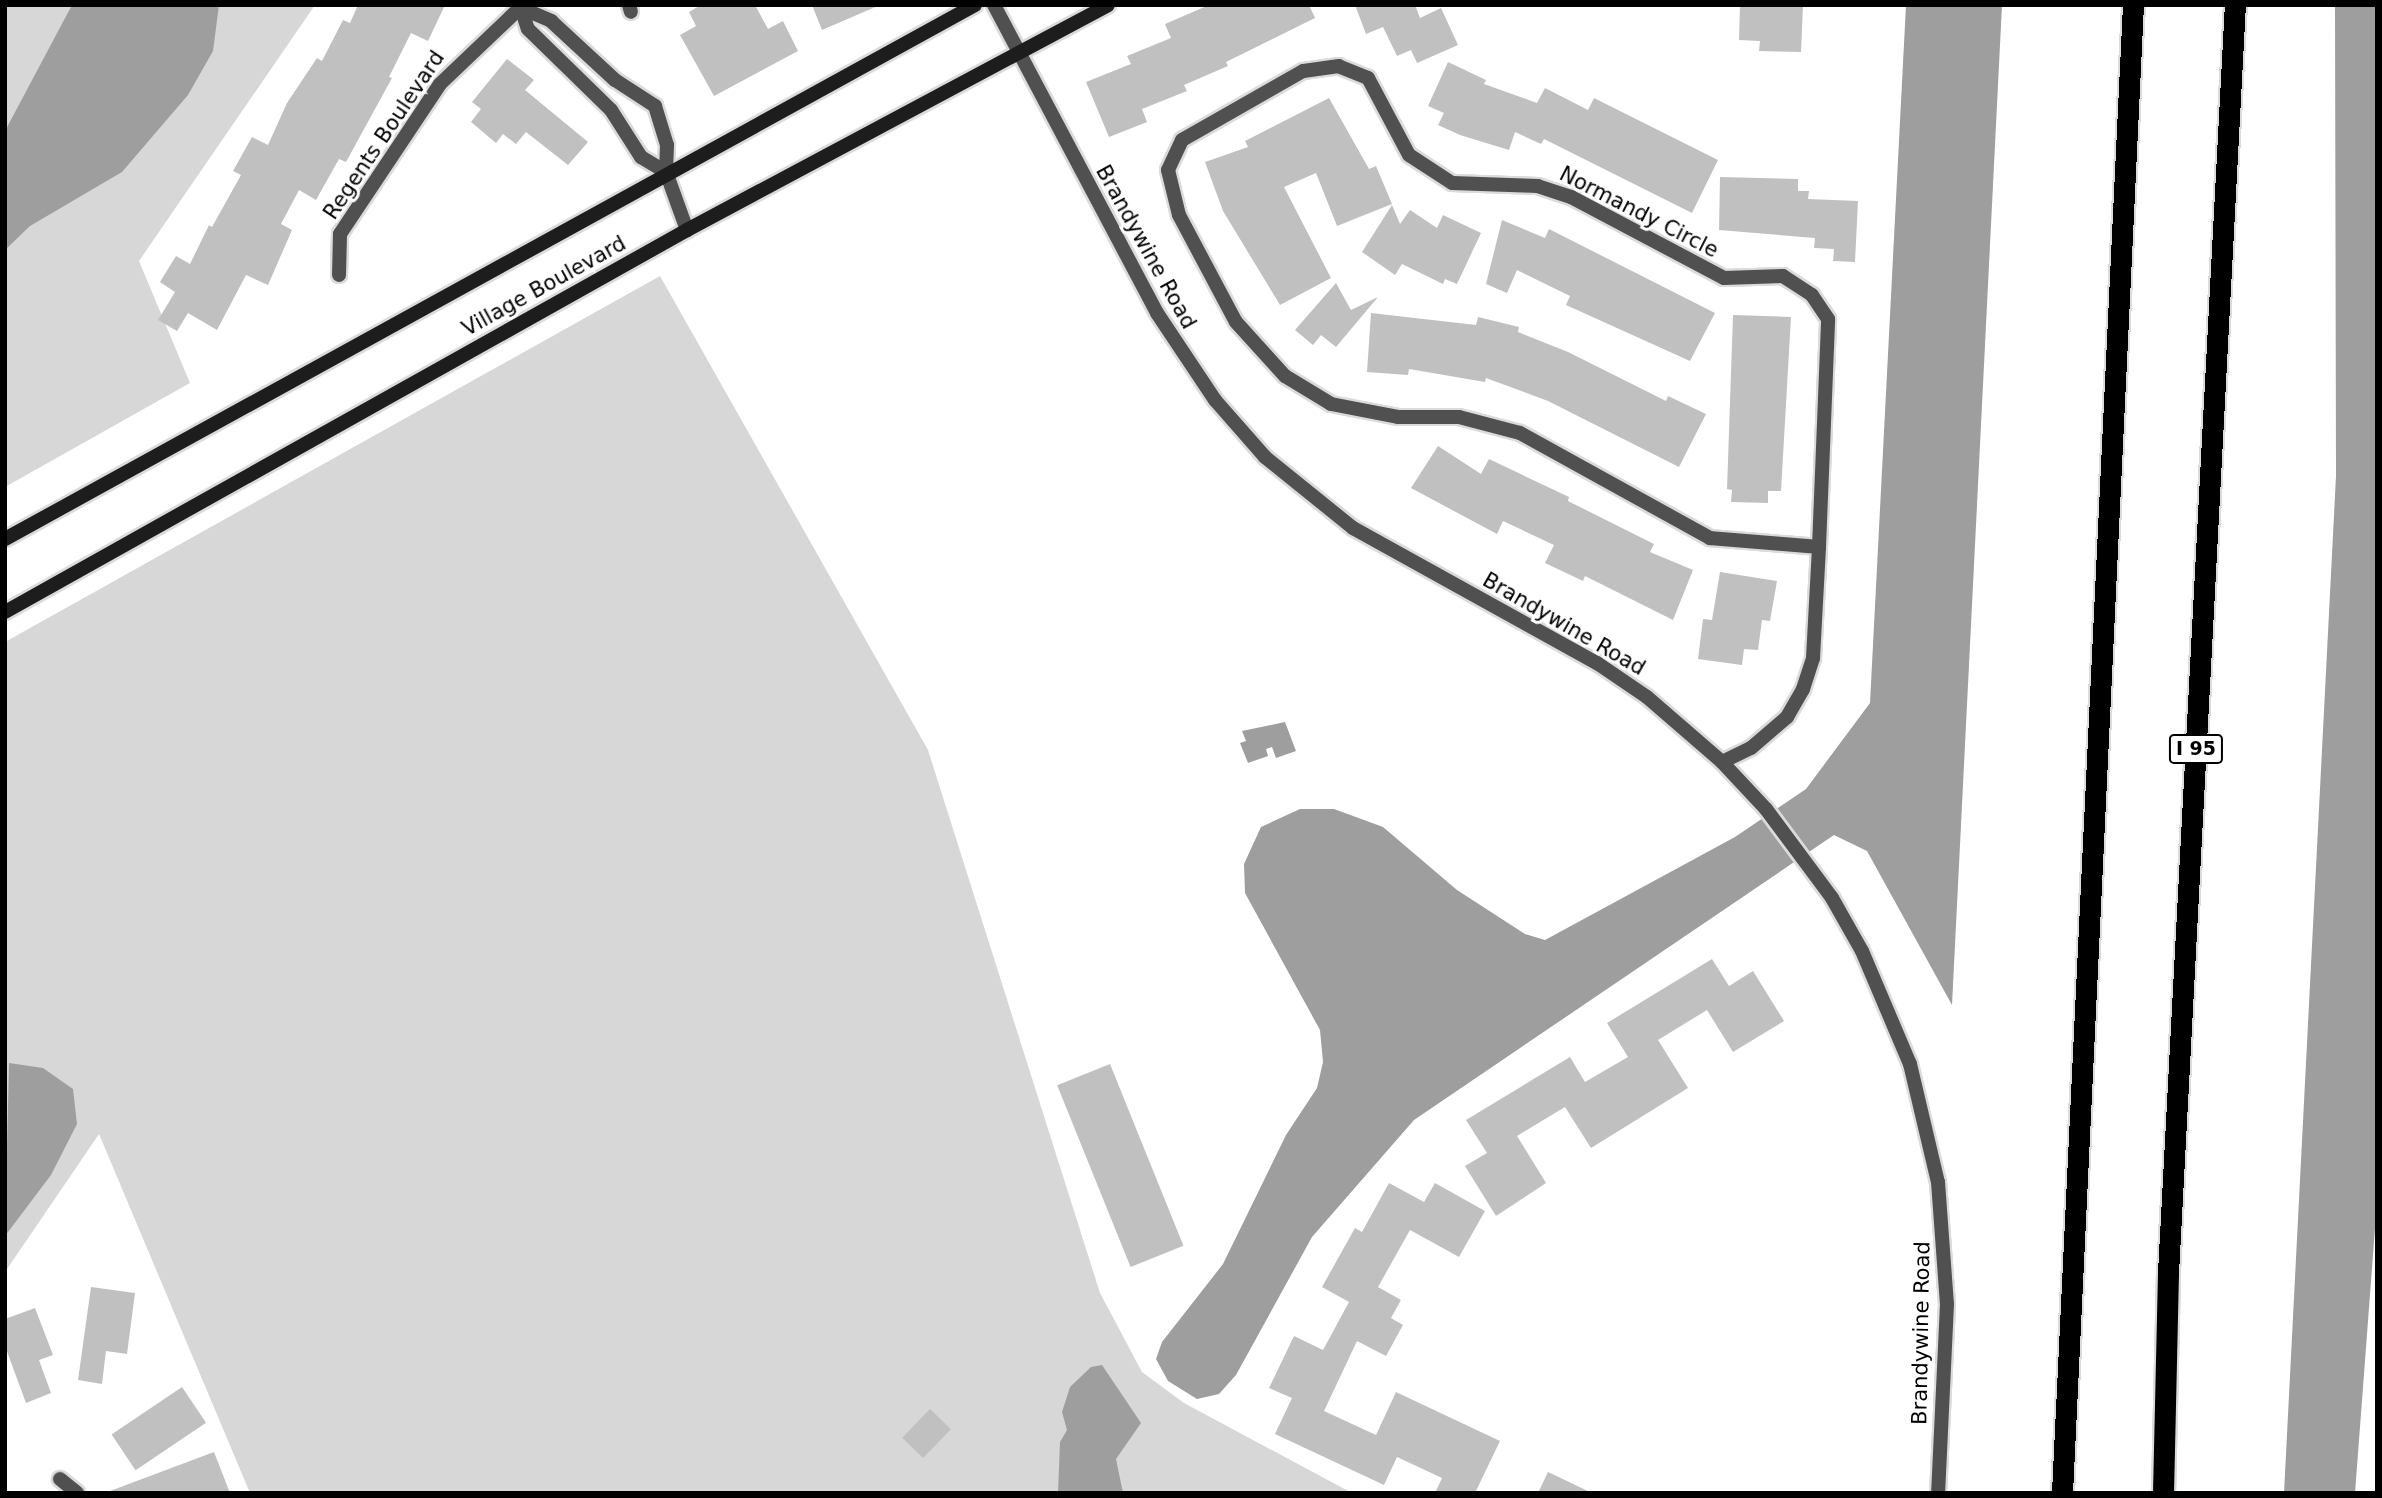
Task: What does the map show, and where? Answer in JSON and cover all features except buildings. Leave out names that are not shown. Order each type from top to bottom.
[{"type":"highway","points":[[2062,1493],[2133,5]]},
{"type":"highway","name":"I 95","points":[[2163,1493],[2168,1273],[2235,5]]},
{"type":"street","name":"Village Boulevard","points":[[5,539],[666,172],[975,5]]},
{"type":"street","name":"Brandywine Road","points":[[994,5],[1017,54],[1157,313],[1215,401],[1265,457],[1303,490],[1388,551],[1597,663],[1656,704],[1722,762],[1766,808],[1806,859],[1862,951],[1888,1007],[1926,1122],[1938,1182],[1946,1264],[1938,1493]]},
{"type":"street","name":"Village Boulevard","points":[[5,612],[687,230],[1108,5]]},
{"type":"street","points":[[522,7],[528,29],[611,110],[641,157],[666,172]]},
{"type":"street","points":[[522,7],[551,21],[615,80],[655,106],[667,145],[666,172],[687,230]]},
{"type":"street","name":"Regents Boulevard","points":[[339,275],[340,234],[440,84],[522,7]]},
{"type":"street","name":"Normandy Circle","points":[[1722,762],[1751,748],[1776,729],[1803,689],[1813,658],[1819,547],[1828,319],[1798,283],[1783,276],[1724,278],[1571,197],[1538,186],[1452,183],[1409,155],[1368,78],[1339,66],[1303,71],[1182,140],[1168,170],[1179,215],[1236,322],[1285,376],[1331,404],[1398,417],[1459,417],[1520,433],[1710,538],[1819,547]]},
{"type":"street","points":[[60,1479],[77,1493]]},
{"type":"shaded area","points":[[5,5],[315,5],[139,261],[190,383],[5,487]]},
{"type":"shaded area","points":[[72,5],[219,5],[213,51],[188,95],[122,172],[30,226],[5,250],[5,131]]},
{"type":"shaded area","points":[[1906,5],[2002,5],[1952,1005],[1867,851],[1834,835],[1414,1120],[1312,1237],[1236,1375],[1219,1394],[1197,1399],[1168,1381],[1156,1359],[1162,1342],[1223,1264],[1286,1135],[1317,1088],[1323,1062],[1320,1030],[1245,893],[1244,864],[1261,827],[1300,809],[1334,809],[1383,827],[1457,890],[1525,934],[1545,940],[1735,837],[1806,789],[1870,703]]},
{"type":"shaded area","points":[[2335,5],[2377,5],[2377,1202],[2355,1493],[2284,1493],[2336,476]]},
{"type":"shaded area","points":[[660,276],[928,750],[1100,1293],[1142,1372],[1184,1403],[1352,1493],[250,1493],[99,1134],[5,1272],[5,642]]},
{"type":"shaded area","points":[[1285,722],[1296,751],[1276,758],[1272,747],[1266,749],[1268,756],[1248,763],[1240,743],[1246,741],[1242,731]]},
{"type":"shaded area","points":[[9,1063],[43,1068],[73,1089],[77,1124],[51,1175],[5,1236]]},
{"type":"shaded area","points":[[1102,1365],[1141,1423],[1116,1459],[1123,1493],[1058,1493],[1060,1442],[1067,1430],[1062,1412],[1070,1387],[1091,1367]]}]
